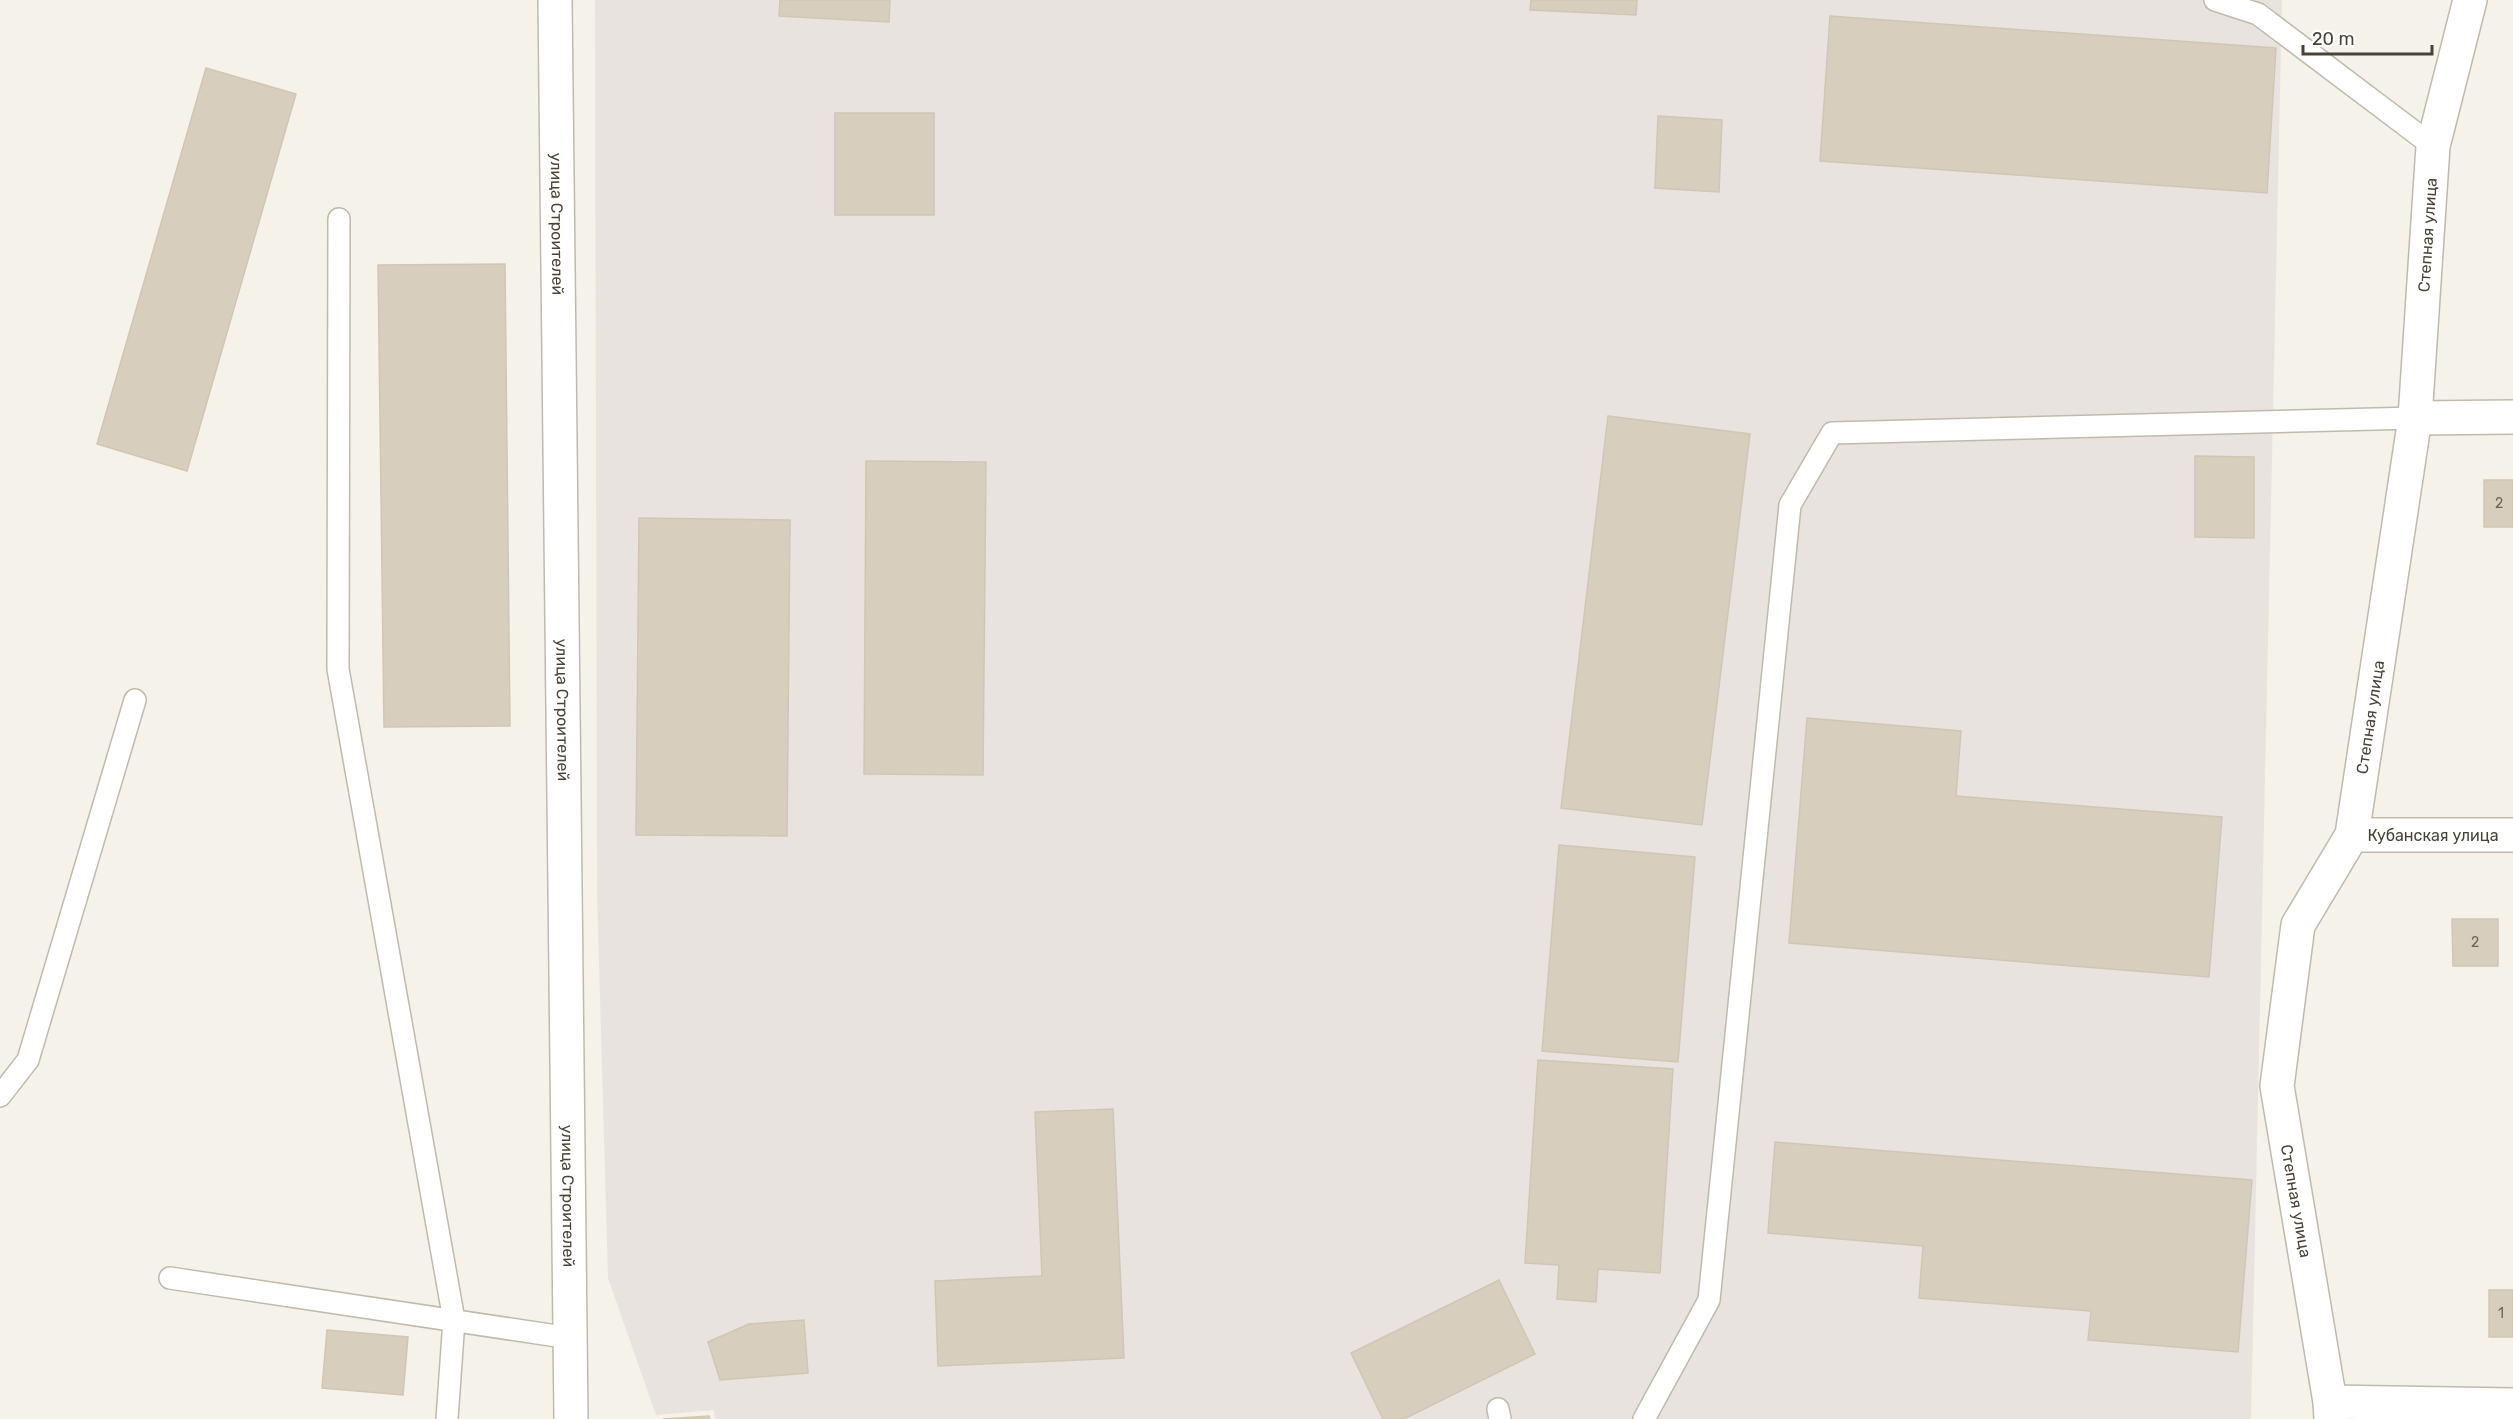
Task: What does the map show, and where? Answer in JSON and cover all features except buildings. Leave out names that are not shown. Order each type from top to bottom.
[{"type":"street","name":"улица Строителей","points":[[555,0],[572,1419]]},
{"type":"street","name":"Степная улица","points":[[2330,1410],[2277,1086],[2298,925],[2352,835],[2415,418],[2433,146],[2470,0]]},
{"type":"street","points":[[2415,418],[2513,417]]},
{"type":"street","name":"Кубанская улица","points":[[2352,835],[2513,835]]},
{"type":"street","points":[[2330,1410],[2513,1405]]},
{"type":"lane","points":[[2215,0],[2258,14],[2433,146]]},
{"type":"lane","points":[[339,219],[338,669],[454,1320],[447,1419]]},
{"type":"lane","points":[[1644,1419],[1709,1300],[1790,505],[1832,433],[2415,418]]},
{"type":"lane","points":[[0,1096],[28,1060],[135,700]]},
{"type":"lane","points":[[170,1278],[570,1338]]},
{"type":"shaded area","points":[[595,0],[2282,0],[2251,1419],[715,1419],[714,1410],[656,1415],[608,1278],[597,892]]}]
